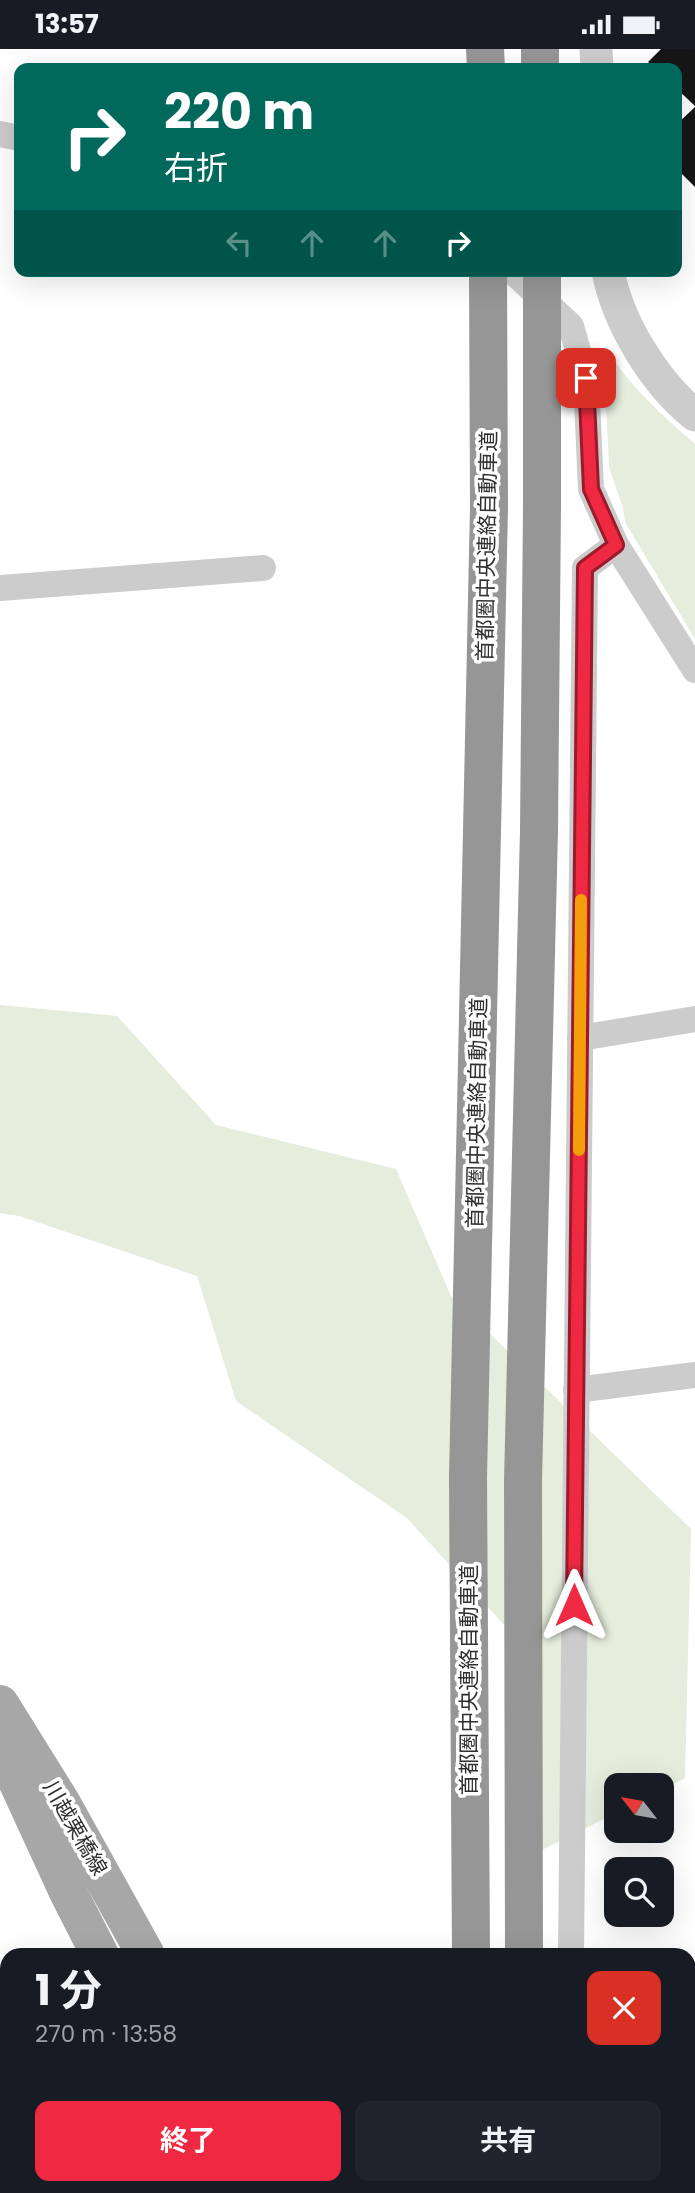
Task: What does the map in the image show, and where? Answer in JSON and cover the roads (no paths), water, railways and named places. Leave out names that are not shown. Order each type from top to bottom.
[{"type":"highway","name":"首都圏中央連絡自動車道","points":[[471,1948],[468,1478],[489,521],[488,277]]},
{"type":"highway","points":[[524,1948],[523,1481],[538,831],[542,277]]},
{"type":"main road","name":"川越栗橋線","points":[[0,1704],[61,1803],[142,1948]]},
{"type":"main road","name":"川越栗橋線","points":[[0,1744],[96,1948]]},
{"type":"street","points":[[518,277],[571,326],[586,378],[591,489],[616,545],[695,670]]},
{"type":"street","points":[[610,277],[622,316],[640,351],[680,403],[695,415]]},
{"type":"street","points":[[571,1948],[585,568],[616,545]]},
{"type":"street","points":[[0,588],[263,568]]},
{"type":"street","points":[[580,1038],[695,1019]]},
{"type":"street","points":[[576,1390],[695,1375]]}]
